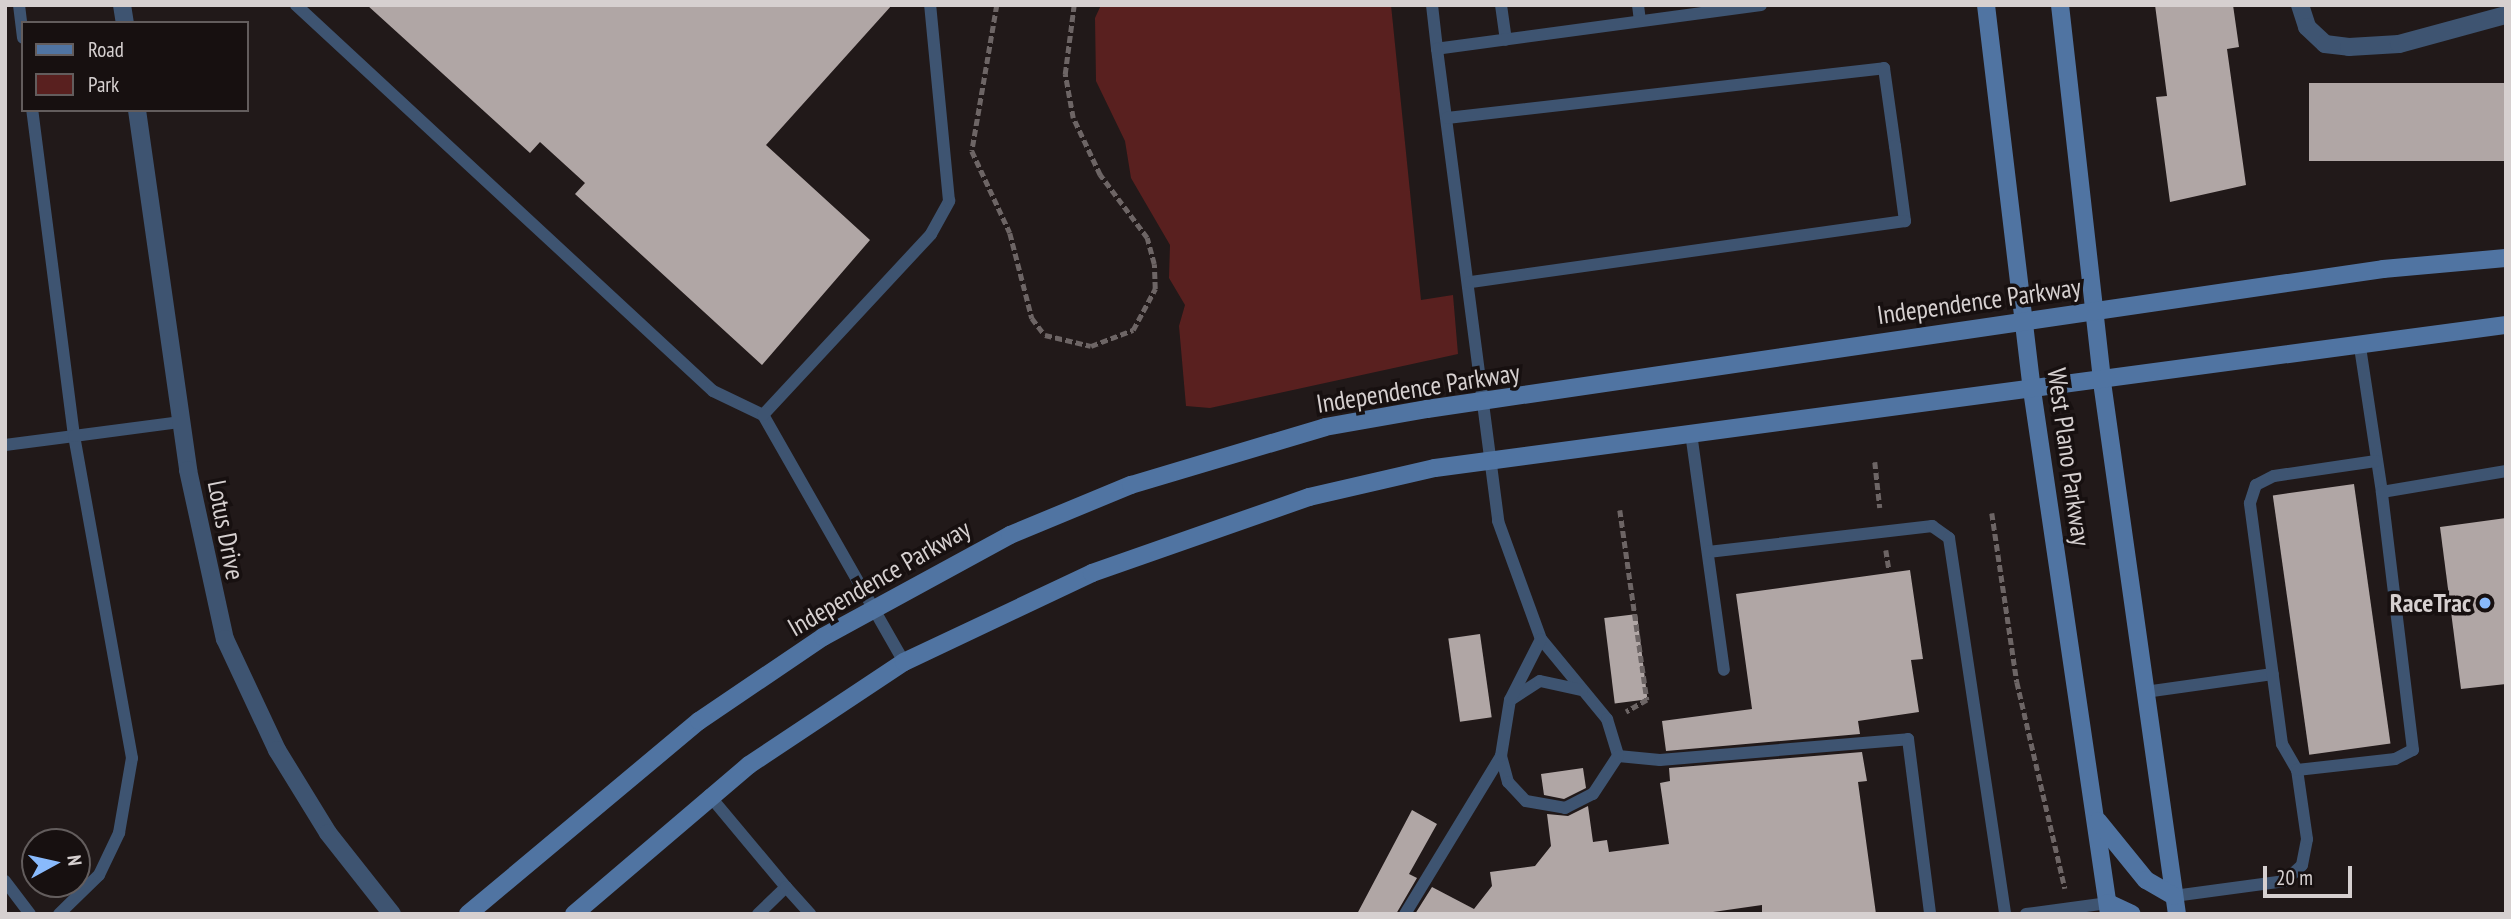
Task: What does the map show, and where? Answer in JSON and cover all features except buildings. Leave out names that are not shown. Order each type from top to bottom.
[{"type":"main road","name":"West Plano Parkway","points":[[1986,5],[2032,390],[2108,908]]},
{"type":"main road","name":"West Plano Parkway","points":[[2060,5],[2102,382],[2176,905]]},
{"type":"main road","name":"Independence Parkway","points":[[468,914],[699,721],[874,605],[1010,535],[1131,485],[1325,427],[2024,321],[2506,258]]},
{"type":"main road","points":[[574,914],[709,795],[832,705],[904,662],[1092,573],[1309,497],[1491,461],[1691,433],[2102,382],[2506,325]]},
{"type":"main road","points":[[2096,818],[2146,880],[2176,905]]},
{"type":"main road","points":[[2108,908],[2132,914]]},
{"type":"street","points":[[2300,5],[2307,27],[2325,44],[2399,44],[2506,15]]},
{"type":"street","name":"Lotus Drive","points":[[137,112],[181,422],[208,585],[225,639],[277,750],[328,833],[392,914]]},
{"type":"lane","points":[[296,5],[713,391],[763,415],[874,605],[904,662]]},
{"type":"lane","points":[[763,415],[932,234],[949,201],[930,5]]},
{"type":"lane","points":[[1432,5],[1498,521],[1541,639],[1607,719],[1618,756],[1593,794],[1565,808],[1526,801],[1508,782],[1501,756]]},
{"type":"lane","points":[[1501,5],[1506,40]]},
{"type":"lane","points":[[1638,5],[1640,22]]},
{"type":"lane","points":[[1437,49],[1761,5]]},
{"type":"lane","points":[[1447,118],[1884,68],[1895,146],[1905,221],[1469,282]]},
{"type":"lane","points":[[32,112],[74,436],[132,758],[119,833],[99,875],[59,914]]},
{"type":"lane","points":[[2297,770],[2395,759],[2413,750],[2382,492],[2360,347]]},
{"type":"lane","points":[[5,445],[181,422]]},
{"type":"lane","points":[[1691,433],[1724,670]]},
{"type":"lane","points":[[2176,905],[2284,881],[2302,865],[2307,839],[2297,770],[2282,744],[2250,503],[2256,485],[2274,476],[2376,461]]},
{"type":"lane","points":[[2382,492],[2506,471]]},
{"type":"lane","points":[[1708,552],[1931,526],[1949,538],[2005,914]]},
{"type":"lane","points":[[1405,914],[1501,756],[1510,700],[1541,639]]},
{"type":"lane","points":[[2145,692],[2273,674]]},
{"type":"lane","points":[[1510,700],[1540,681],[1583,690]]},
{"type":"lane","points":[[1618,756],[1660,760],[1908,739],[1930,914]]},
{"type":"lane","points":[[709,795],[810,914]]},
{"type":"lane","points":[[5,881],[30,914]]},
{"type":"lane","points":[[758,914],[786,887]]},
{"type":"lane","points":[[2026,914],[2108,908]]},
{"type":"path","points":[[997,5],[972,151],[1010,233],[1032,318],[1045,335],[1091,346],[1133,330],[1154,289],[1154,264],[1147,237],[1100,175],[1073,118],[1065,75],[1074,5]]},
{"type":"path","points":[[1875,462],[1880,508]]},
{"type":"path","points":[[1620,510],[1647,701],[1624,713]]},
{"type":"path","points":[[1992,513],[2017,682],[2064,880]]},
{"type":"path","points":[[1885,546],[1889,568]]},
{"type":"green space","points":[[1101,5],[1391,5],[1421,300],[1453,295],[1458,354],[1210,408],[1186,406],[1179,326],[1185,305],[1169,278],[1170,245],[1131,178],[1125,141],[1096,81],[1095,18]]},
{"type":"place","name":"RaceTrac","points":[[2485,603]]}]
